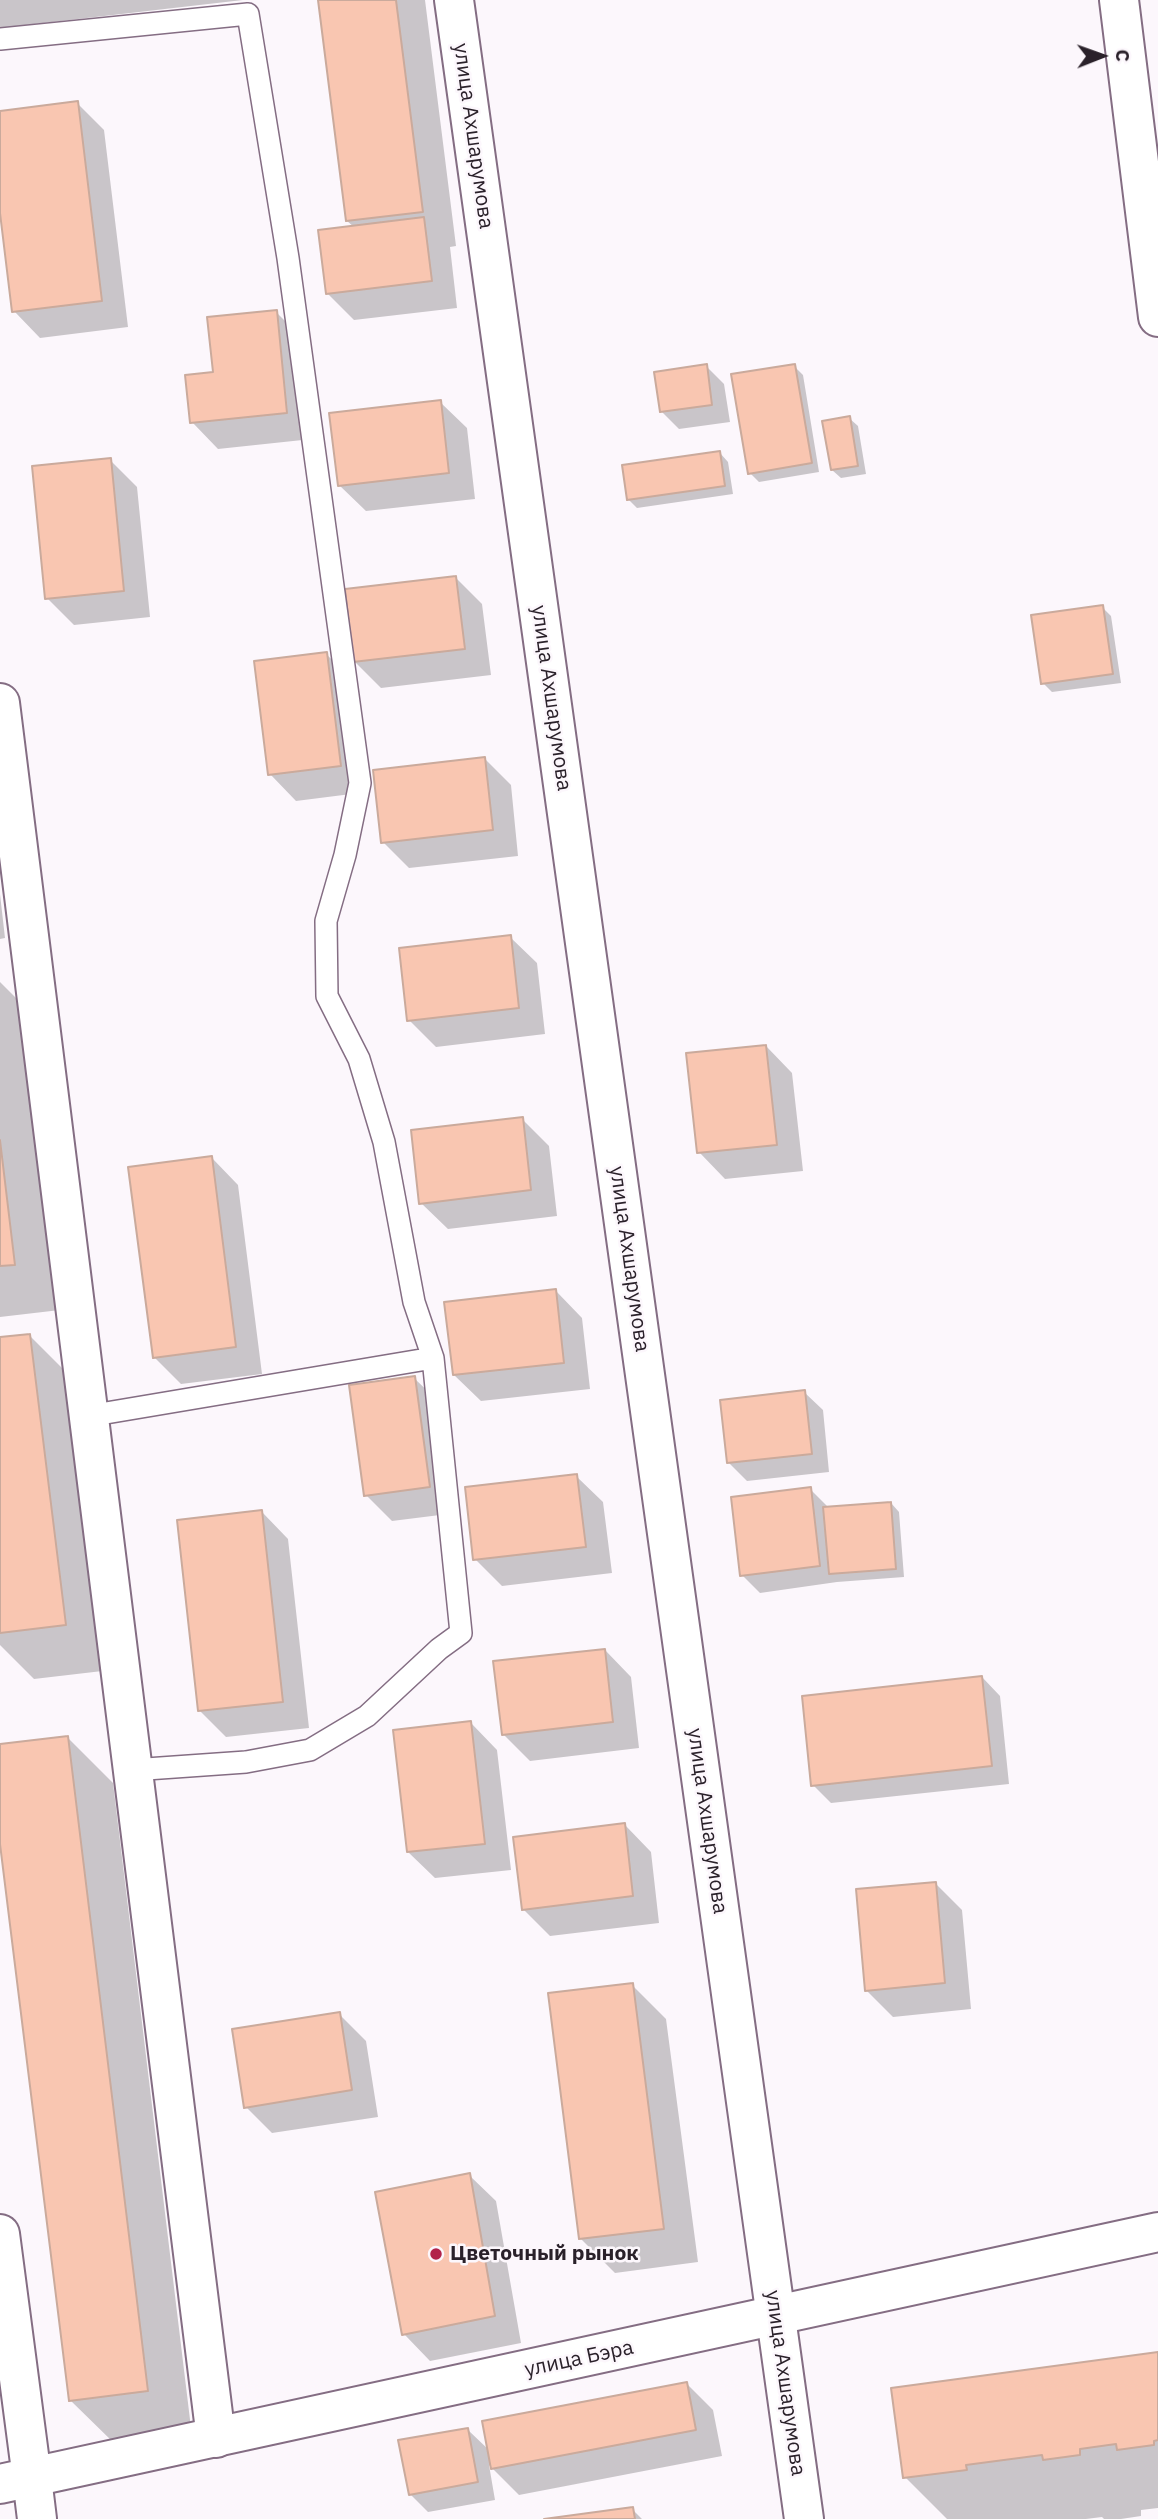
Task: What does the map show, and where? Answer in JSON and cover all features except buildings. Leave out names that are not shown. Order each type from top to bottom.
[{"type":"street","name":"улица Ахшарумова","points":[[454,0],[804,2519]]},
{"type":"street","points":[[1119,0],[1158,317]]},
{"type":"street","points":[[0,703],[216,2438]]},
{"type":"street","name":"улица Бэра","points":[[16,2481],[1158,2232]]},
{"type":"street","points":[[0,2234],[16,2481],[37,2519]]},
{"type":"lane","points":[[0,39],[248,15],[288,258],[360,783],[345,855],[326,921],[327,996],[359,1059],[384,1142],[414,1302],[433,1357],[461,1633],[439,1649],[367,1716],[310,1750],[246,1762],[132,1770]]},
{"type":"lane","points":[[88,1416],[433,1357]]},
{"type":"place","name":"Цветочный рынок","points":[[436,2254]]}]
